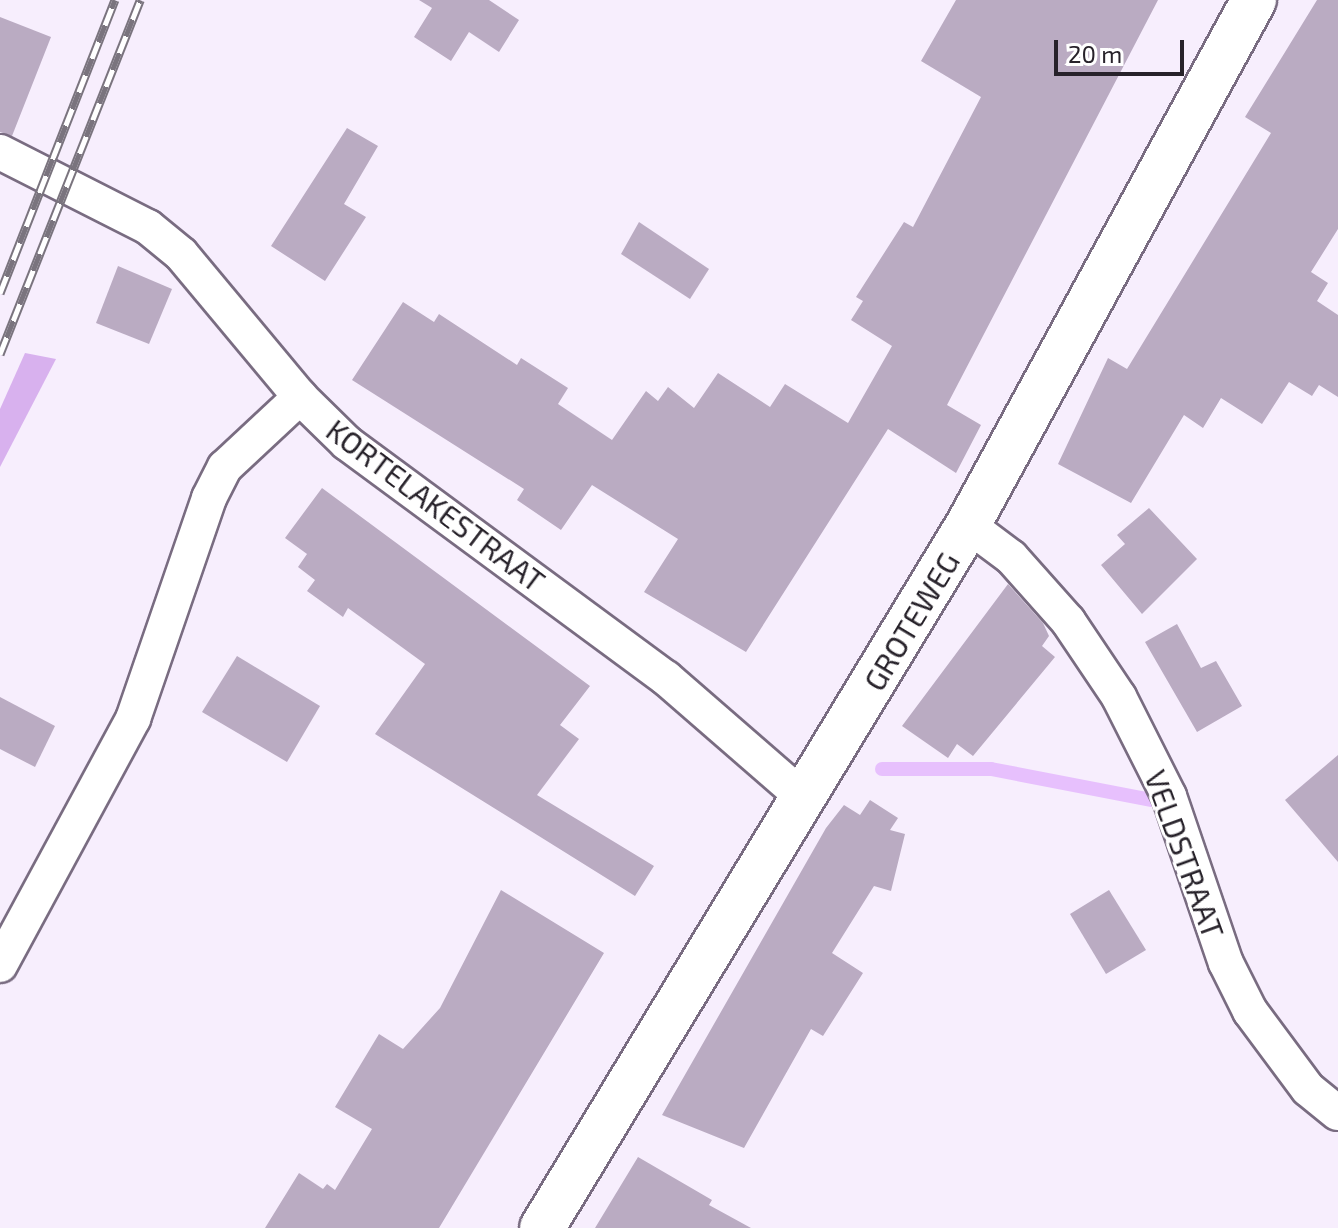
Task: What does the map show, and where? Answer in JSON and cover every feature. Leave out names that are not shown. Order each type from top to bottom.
[{"type":"main road","name":"GROTEWEG","points":[[542,1228],[805,799],[968,525],[1254,0]]},
{"type":"street","name":"KORTELAKESTRAAT","points":[[0,152],[148,227],[181,254],[300,397],[347,443],[666,678],[805,799]]},
{"type":"street","points":[[0,965],[133,719],[214,488],[225,467],[300,397]]},
{"type":"street","name":"VELDSTRAAT","points":[[968,525],[1011,557],[1068,621],[1119,697],[1169,796],[1211,923],[1250,1011],[1308,1089],[1338,1113]]},
{"type":"shaded area","points":[[25,353],[56,359],[0,467],[0,409]]},
{"type":"building","points":[[419,0],[489,0],[519,20],[499,52],[469,32],[451,61],[414,37],[432,8]]},
{"type":"building","points":[[956,0],[1158,0],[947,405],[981,425],[956,473],[888,429],[746,652],[644,592],[678,539],[592,485],[561,530],[517,500],[524,489],[352,380],[403,302],[434,322],[439,314],[517,365],[521,358],[568,388],[558,404],[612,440],[646,391],[658,401],[668,387],[694,408],[718,373],[770,407],[785,384],[848,423],[892,346],[851,320],[863,301],[856,297],[904,222],[913,227],[981,97],[921,61]]},
{"type":"building","points":[[1317,0],[1338,0],[1338,229],[1311,272],[1328,283],[1317,301],[1338,315],[1338,397],[1319,385],[1312,396],[1289,382],[1262,424],[1221,398],[1203,428],[1184,415],[1131,503],[1058,464],[1108,358],[1127,369],[1271,133],[1245,117]]},
{"type":"building","points":[[0,17],[51,37],[12,136],[0,132]]},
{"type":"building","points":[[347,128],[378,146],[344,204],[366,217],[325,281],[271,246]]},
{"type":"building","points":[[639,222],[709,269],[690,299],[621,254]]},
{"type":"building","points":[[118,266],[172,289],[149,344],[96,323]]},
{"type":"building","points":[[322,488],[590,686],[560,725],[579,739],[537,795],[654,866],[635,896],[375,734],[425,664],[348,608],[343,617],[307,591],[315,580],[298,567],[307,554],[285,538]]},
{"type":"building","points":[[1149,508],[1197,559],[1142,614],[1101,565],[1125,544],[1117,535]]},
{"type":"building","points":[[1008,584],[1043,623],[1049,636],[1042,646],[1055,657],[973,756],[957,744],[948,758],[902,726]]},
{"type":"building","points":[[1177,624],[1201,668],[1216,661],[1242,706],[1197,732],[1145,642]]},
{"type":"building","points":[[237,656],[320,706],[287,762],[202,712]]},
{"type":"building","points":[[0,697],[55,726],[35,767],[0,749]]},
{"type":"building","points":[[1338,755],[1338,862],[1285,800]]},
{"type":"building","points":[[870,800],[898,818],[890,830],[905,834],[891,891],[874,886],[832,953],[863,973],[823,1036],[811,1029],[744,1148],[662,1115],[826,828],[844,805],[860,815]]},
{"type":"building","points":[[501,890],[604,953],[439,1228],[265,1228],[299,1173],[323,1189],[327,1184],[335,1190],[372,1129],[335,1107],[379,1034],[403,1049],[440,1008]]},
{"type":"building","points":[[1109,890],[1146,950],[1106,974],[1070,914]]},
{"type":"building","points":[[638,1157],[712,1200],[709,1205],[751,1228],[595,1228]]},
{"type":"waterway","points":[[882,769],[991,769],[1152,800]]},
{"type":"railway","points":[[0,293],[115,0]]},
{"type":"railway","points":[[0,354],[140,0]]}]
